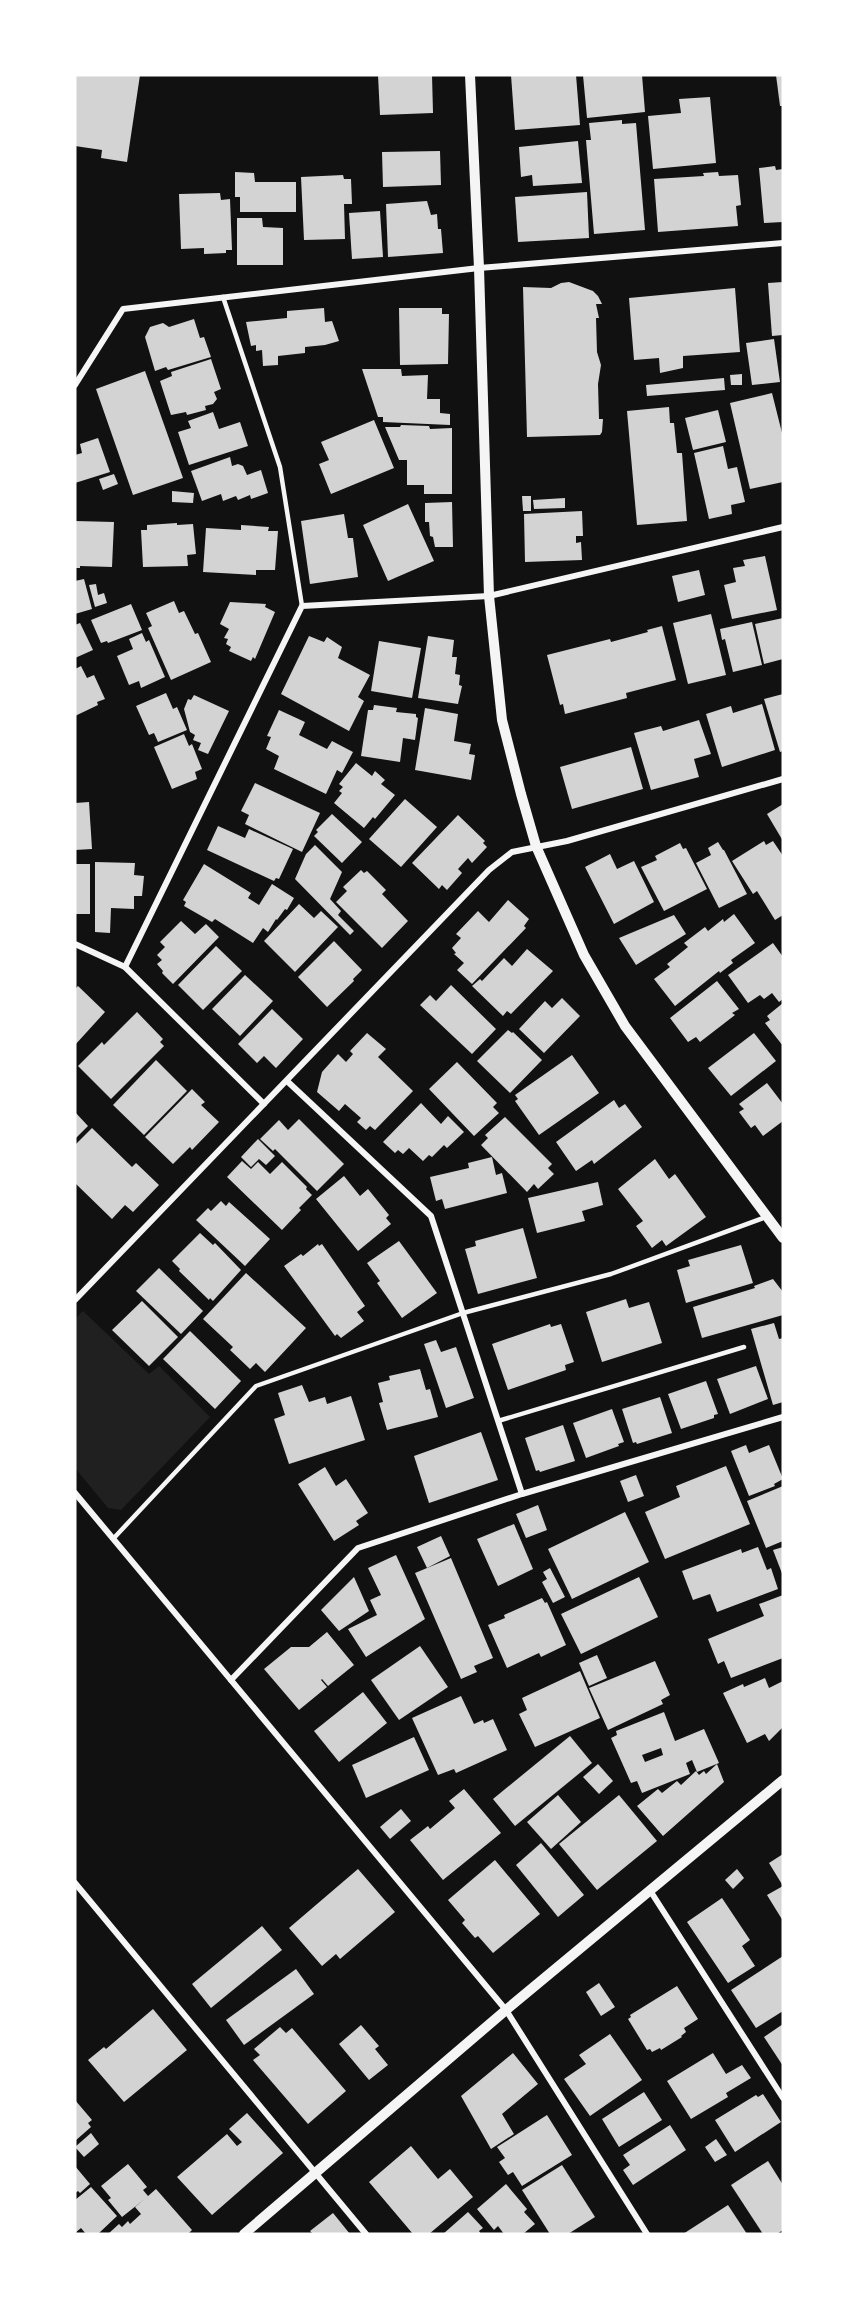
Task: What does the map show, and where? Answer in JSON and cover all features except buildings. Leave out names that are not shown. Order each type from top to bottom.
[{"type":"street","points":[[470,75],[479,268],[489,596],[502,720],[536,846],[584,955],[625,1026],[783,1238]]},
{"type":"street","points":[[75,385],[123,309],[479,268],[783,243]]},
{"type":"street","points":[[125,968],[302,606],[489,596],[783,527]]},
{"type":"street","points":[[75,1300],[489,870],[512,852],[567,841],[783,779]]},
{"type":"street","points":[[75,944],[125,968],[264,1104]]},
{"type":"street","points":[[287,1081],[431,1216],[522,1494]]},
{"type":"street","points":[[231,1680],[358,1548],[522,1494],[783,1417]]},
{"type":"street","points":[[75,1493],[506,2010],[647,2234]]},
{"type":"street","points":[[244,2234],[506,2010],[651,1892],[783,1780]]},
{"type":"street","points":[[75,1883],[366,2234]]},
{"type":"street","points":[[651,1892],[783,2098]]},
{"type":"lane","points":[[222,297],[280,466],[302,606]]},
{"type":"lane","points":[[113,1539],[256,1386],[464,1312],[611,1274],[766,1217]]},
{"type":"lane","points":[[498,1421],[744,1347]]},
{"type":"shaded area","points":[[83,1311],[149,1374],[159,1366],[210,1417],[121,1510],[108,1508],[75,1468],[75,1319]]}]
